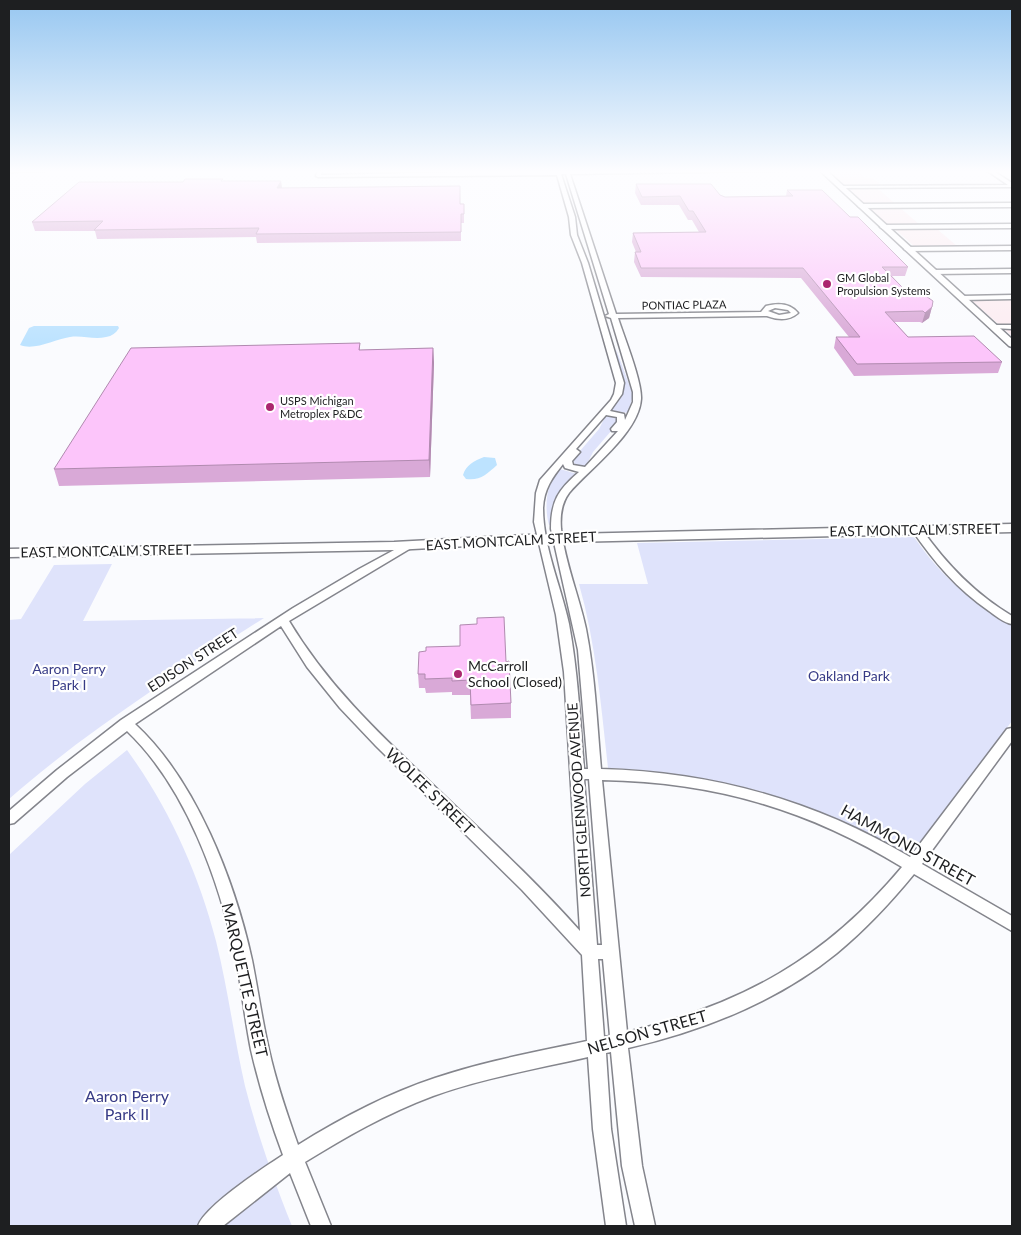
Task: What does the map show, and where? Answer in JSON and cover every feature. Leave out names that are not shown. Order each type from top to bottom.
[{"type":"main road","points":[[884,228],[1012,344]]},
{"type":"main road","name":"EAST MONTCALM STREET","points":[[9,553],[407,546],[550,538],[1012,528]]},
{"type":"street","name":"NORTH GLENWOOD AVENUE","points":[[573,228],[585,262],[620,387],[616,397],[603,413],[548,475],[542,485],[538,505],[584,650],[630,1150],[645,1226]]},
{"type":"street","name":"NORTH GLENWOOD AVENUE","points":[[585,228],[637,390],[637,402],[629,420],[590,467],[560,498],[550,538],[566,642],[604,1156],[616,1226]]},
{"type":"street","name":"NORTH GLENWOOD AVENUE","points":[[580,248],[587,248],[591,261],[598,268]]},
{"type":"street","points":[[907,249],[1012,248]]},
{"type":"street","name":"NORTH GLENWOOD AVENUE","points":[[585,262],[591,269],[595,282],[603,284]]},
{"type":"street","points":[[933,272],[1012,271]]},
{"type":"street","points":[[962,298],[1012,297]]},
{"type":"street","name":"PONTIAC PLAZA","points":[[600,314],[766,312]]},
{"type":"street","points":[[994,327],[1012,327]]},
{"type":"street","name":"NORTH GLENWOOD AVENUE","points":[[610,347],[618,349],[628,380],[637,390]]},
{"type":"street","name":"NORTH GLENWOOD AVENUE","points":[[590,467],[598,450],[622,420],[621,416],[616,413],[603,413]]},
{"type":"street","name":"NORTH GLENWOOD AVENUE","points":[[588,428],[590,435],[567,462],[568,466],[574,469],[590,467]]},
{"type":"street","points":[[917,530],[938,561],[952,577],[982,601],[1012,621]]},
{"type":"street","name":"EDISON STREET","points":[[9,819],[72,764],[126,723],[344,581],[407,546]]},
{"type":"street","name":"WOLFE STREET","points":[[283,620],[309,663],[345,707],[552,909],[589,952]]},
{"type":"street","name":"MARQUETTE STREET","points":[[126,723],[150,748],[179,790],[213,859],[226,895],[239,941],[257,1036],[269,1084],[294,1159],[321,1226]]},
{"type":"street","name":"NELSON STREET","points":[[208,1226],[251,1188],[294,1159],[370,1114],[430,1089],[486,1072],[619,1042],[702,1018],[790,976],[826,952],[863,922],[886,899],[1012,732]]},
{"type":"street","name":"HAMMOND STREET","points":[[577,774],[677,778],[759,796],[832,822],[877,844],[1012,924]]},
{"type":"street","points":[[589,952],[611,952]]},
{"type":"shaded area","points":[[937,229],[958,247],[915,247],[896,230]]},
{"type":"shaded area","points":[[978,299],[1009,299],[1012,302],[1012,336],[972,301]]},
{"type":"shaded area","points":[[34,326],[118,326],[119,328],[108,337],[64,338],[32,347],[20,345],[29,328]]},
{"type":"shaded area","points":[[484,457],[495,458],[497,465],[479,478],[466,479],[463,475],[468,466]]},
{"type":"green space","points":[[616,349],[633,395],[628,413],[611,410],[623,392],[624,386]]},
{"type":"green space","points":[[611,415],[617,417],[618,423],[593,452],[586,466],[575,465],[573,459],[599,429],[605,417]]},
{"type":"green space","points":[[560,469],[577,474],[557,496],[552,509],[552,524],[549,525],[547,518],[547,495],[555,474]]},
{"type":"green space","name":"Oakland Park","points":[[914,537],[936,565],[958,587],[1012,625],[1012,721],[912,853],[901,852],[830,817],[760,792],[687,776],[608,768],[594,652],[579,584],[648,584],[637,543]]},
{"type":"green space","name":"Aaron Perry Park I","points":[[112,564],[83,621],[264,618],[101,726],[9,799],[9,620],[21,619],[54,565]]},
{"type":"green space","name":"Aaron Perry Park II","points":[[127,750],[169,818],[191,866],[209,915],[220,959],[245,1086],[266,1157],[292,1226],[9,1226],[9,855],[85,784]]},
{"type":"building","points":[[96,228],[461,228],[461,232],[256,234],[259,228],[94,230]]},
{"type":"building","name":"GM Global Propulsion Systems","points":[[703,228],[869,228],[908,267],[882,267],[903,288],[923,294],[933,301],[932,307],[925,313],[923,311],[885,312],[908,337],[974,336],[1002,362],[857,364],[836,337],[860,337],[803,268],[641,268],[635,252],[641,252],[633,233],[706,232]]},
{"type":"building","name":"USPS Michigan Metroplex P&DC","points":[[360,343],[359,350],[433,348],[429,460],[54,469],[131,348]]},
{"type":"building","name":"McCarroll School (Closed)","points":[[504,617],[506,662],[509,661],[511,703],[471,705],[470,680],[452,681],[452,678],[425,679],[425,674],[418,674],[419,652],[426,651],[426,647],[460,646],[460,625],[477,624],[477,618]]},
{"type":"place","name":"GM Global Propulsion Systems","points":[[827,284]]},
{"type":"place","name":"USPS Michigan Metroplex P&DC","points":[[270,407]]},
{"type":"place","name":"McCarroll School (Closed)","points":[[458,674]]}]
